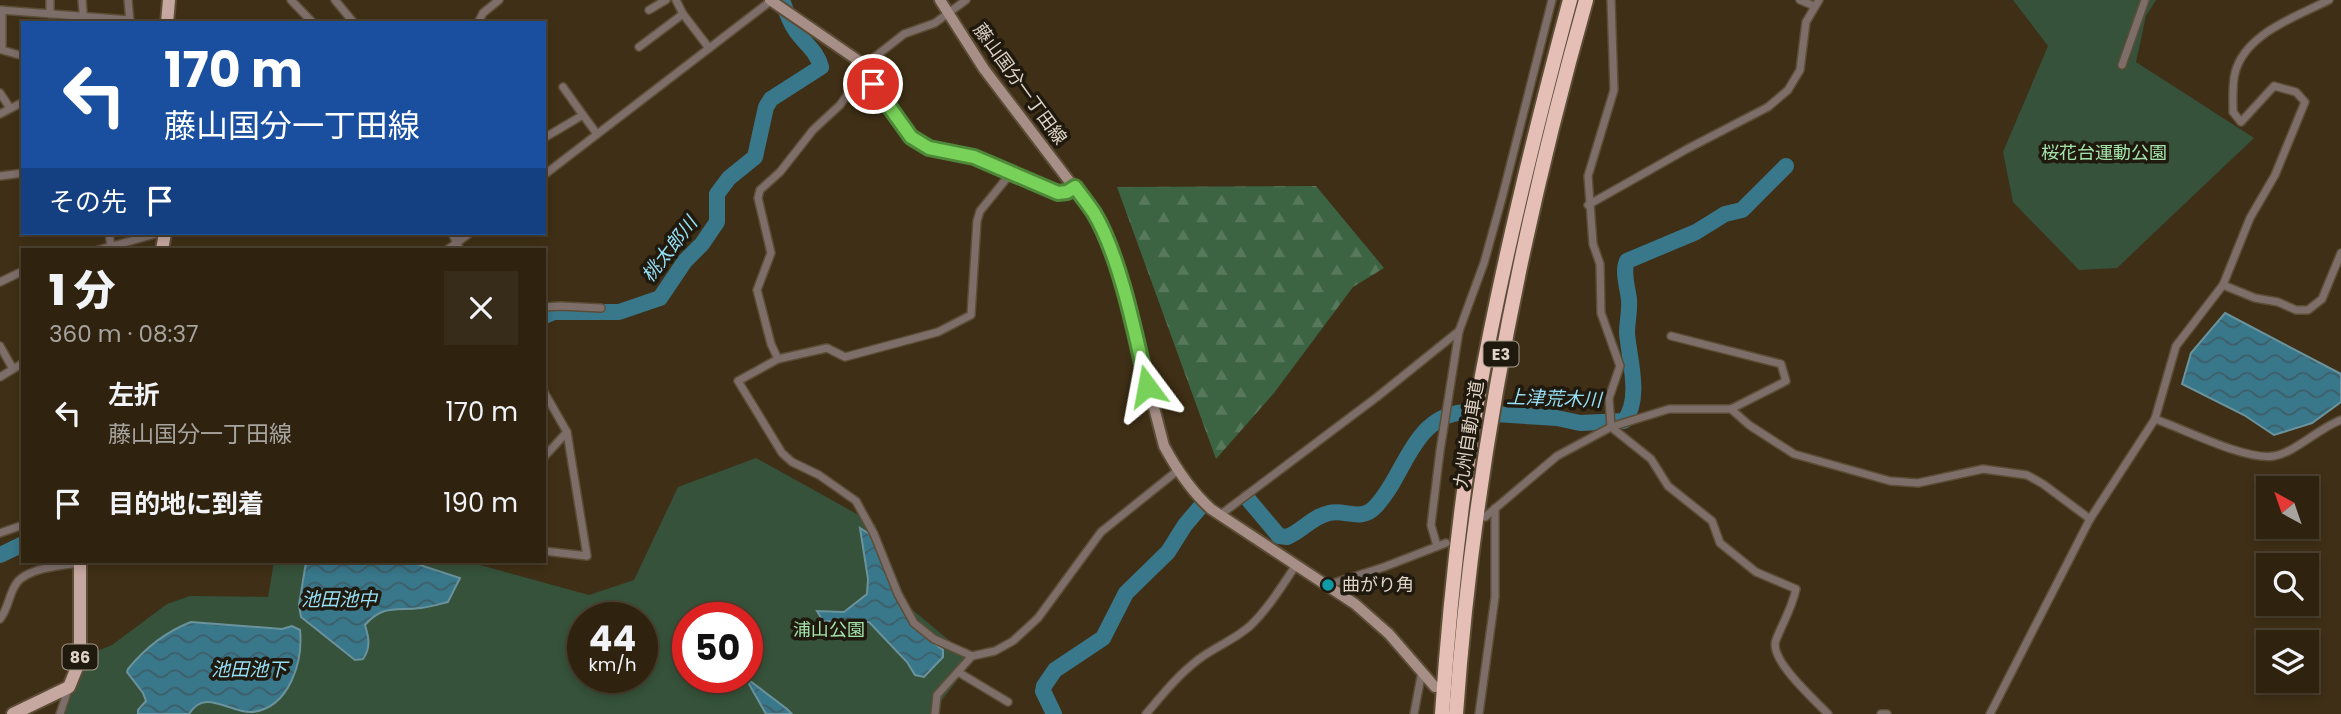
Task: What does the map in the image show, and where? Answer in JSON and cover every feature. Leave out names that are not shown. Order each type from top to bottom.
[{"type":"highway","name":"九州自動車道","points":[[1442,714],[1454,572],[1479,392],[1521,186],[1570,0]]},
{"type":"highway","name":"九州自動車道","points":[[1456,714],[1469,573],[1491,406],[1510,306],[1547,147],[1586,0]]},
{"type":"main road","points":[[167,21],[169,0]]},
{"type":"main road","points":[[771,0],[856,59],[911,137],[929,148],[974,157],[1058,193],[1075,187]]},
{"type":"main road","name":"藤山国分一丁田線","points":[[940,0],[984,69],[1095,215],[1119,277],[1164,446],[1177,471],[1198,497],[1220,514],[1328,585],[1375,621],[1435,687]]},
{"type":"main road","name":"86","points":[[13,714],[69,687],[80,660],[80,563]]},
{"type":"street","points":[[50,0],[50,14]]},
{"type":"street","points":[[82,0],[84,19]]},
{"type":"street","points":[[0,60],[1,10],[130,21],[128,0]]},
{"type":"street","points":[[291,0],[311,21]]},
{"type":"street","points":[[335,0],[352,21]]},
{"type":"street","points":[[479,21],[483,13],[499,0]]},
{"type":"street","points":[[649,9],[666,0]]},
{"type":"street","points":[[676,0],[683,14],[709,48]]},
{"type":"street","points":[[546,173],[771,0]]},
{"type":"street","points":[[778,359],[771,344],[757,290],[771,253],[758,198],[760,190],[780,172],[813,130],[840,105],[862,67],[904,34],[926,28],[949,15],[966,0]]},
{"type":"street","points":[[1437,546],[1431,525],[1459,331],[1484,263],[1499,211],[1552,0]]},
{"type":"street","points":[[1611,0],[1614,90],[1588,176],[1592,244],[1600,264],[1601,313],[1620,366],[1609,398],[1611,427],[1651,459],[1668,486],[1712,521],[1720,543],[1756,572],[1796,589],[1785,623],[1774,642],[1775,652],[1783,666],[1828,714]]},
{"type":"street","points":[[1588,205],[1686,149],[1768,107],[1788,90],[1800,70],[1806,22],[1817,3],[1800,0]]},
{"type":"street","points":[[2122,65],[2145,0]]},
{"type":"street","points":[[1990,714],[2090,519],[2155,419],[2176,346],[2224,285],[2250,218],[2275,175],[2305,102],[2295,92],[2274,86],[2241,122],[2233,112],[2235,72],[2260,37],[2329,0]]},
{"type":"street","points":[[639,47],[683,14]]},
{"type":"street","points":[[2,50],[21,55]]},
{"type":"street","points":[[563,88],[597,134]]},
{"type":"street","points":[[0,93],[10,108]]},
{"type":"street","points":[[0,114],[21,103]]},
{"type":"street","points":[[546,137],[583,115]]},
{"type":"street","points":[[0,176],[21,173]]},
{"type":"street","points":[[1011,173],[980,211],[971,315],[938,332],[845,357],[827,348],[778,359],[738,381],[782,453],[792,462],[819,475],[856,501],[914,623],[934,639],[972,656],[995,652],[1013,641],[1038,618],[1101,532],[1177,471]]},
{"type":"street","points":[[109,235],[111,247]]},
{"type":"street","points":[[107,248],[152,235]]},
{"type":"street","points":[[2224,285],[2255,298],[2278,302],[2296,310],[2308,310],[2322,299],[2341,253]]},
{"type":"street","points":[[0,271],[2,280],[21,272]]},
{"type":"street","points":[[546,307],[601,308]]},
{"type":"street","points":[[1220,514],[1377,397],[1459,331]]},
{"type":"street","points":[[1485,517],[1557,456],[1611,427],[1669,409],[1731,409],[1786,381],[1781,364],[1671,336]]},
{"type":"street","points":[[0,346],[13,369]]},
{"type":"street","points":[[0,377],[21,364]]},
{"type":"street","points":[[546,395],[567,432],[587,556],[546,551]]},
{"type":"street","points":[[1731,409],[1749,425],[1794,454],[1890,481],[1918,484],[1983,468],[2026,475],[2043,484],[2090,519]]},
{"type":"street","points":[[2155,419],[2231,449],[2257,456],[2275,456],[2341,420]]},
{"type":"street","points":[[546,455],[567,432]]},
{"type":"street","points":[[1479,714],[1495,597],[1495,508]]},
{"type":"street","points":[[0,533],[21,525]]},
{"type":"street","points":[[1328,585],[1446,543]]},
{"type":"street","points":[[0,619],[8,608],[16,583],[23,577],[44,568],[74,563]]},
{"type":"street","points":[[1146,714],[1178,676],[1202,656],[1232,640],[1251,625],[1278,593],[1296,565]]},
{"type":"street","points":[[935,714],[937,695],[972,656]]},
{"type":"street","points":[[1413,714],[1422,671]]},
{"type":"street","points":[[958,672],[1008,702]]},
{"type":"street","points":[[60,714],[69,687]]},
{"type":"street","points":[[1881,714],[1886,714]]},
{"type":"green space","name":"桜花台運動公園","points":[[2013,0],[2156,0],[2146,16],[2136,62],[2254,138],[2117,268],[2079,270],[2013,202],[2003,152],[2048,46]]},
{"type":"green space","points":[[1316,186],[1384,268],[1353,287],[1274,393],[1216,459],[1117,187]]},
{"type":"green space","name":"浦山公園","points":[[756,458],[875,524],[909,607],[973,660],[931,714],[63,714],[85,656],[112,645],[167,604],[190,596],[268,597],[274,563],[473,563],[589,595],[634,580],[678,487]]},
{"type":"water","points":[[2225,313],[2341,374],[2341,402],[2312,423],[2274,435],[2244,415],[2182,384],[2191,353]]},
{"type":"water","points":[[860,528],[871,535],[912,626],[943,650],[943,657],[924,677],[915,675],[907,662],[869,622],[823,621],[817,611],[844,612],[867,594],[868,579]]},
{"type":"water","name":"池田池中","points":[[306,563],[414,563],[460,578],[448,602],[421,608],[384,611],[372,618],[365,625],[368,646],[363,659],[355,660],[301,617],[299,605]]},
{"type":"water","name":"池田池下","points":[[191,622],[282,629],[292,626],[300,630],[296,668],[285,692],[266,708],[253,712],[210,702],[195,706],[189,714],[138,714],[146,701],[127,672],[128,669],[156,641]]},
{"type":"water","points":[[763,691],[792,714],[766,714],[754,693],[763,693]]},
{"type":"waterway","name":"桃太郎川","points":[[546,315],[554,312],[619,312],[660,298],[685,261],[702,244],[717,222],[717,194],[729,178],[755,157],[766,107],[771,99],[821,67],[814,52],[799,36],[782,0]]},
{"type":"waterway","name":"上津荒木川","points":[[1247,498],[1279,536],[1287,537],[1329,513],[1364,514],[1370,511],[1385,495],[1420,436],[1446,416],[1464,412],[1557,418],[1580,423],[1624,421],[1632,402],[1633,390],[1627,333],[1627,261],[1696,232],[1725,214],[1742,210],[1786,166]]},
{"type":"waterway","name":"上津荒木川","points":[[1054,714],[1043,691],[1055,670],[1103,638],[1126,593],[1168,552],[1202,505]]},
{"type":"waterway","name":"桃太郎川","points":[[0,555],[21,545]]},
{"type":"place","name":"曲がり角","points":[[1328,585]]},
{"type":"route","points":[[873,84],[911,137],[929,148],[974,157],[1058,193],[1075,187],[1095,215],[1106,239],[1119,277],[1147,386]]}]
